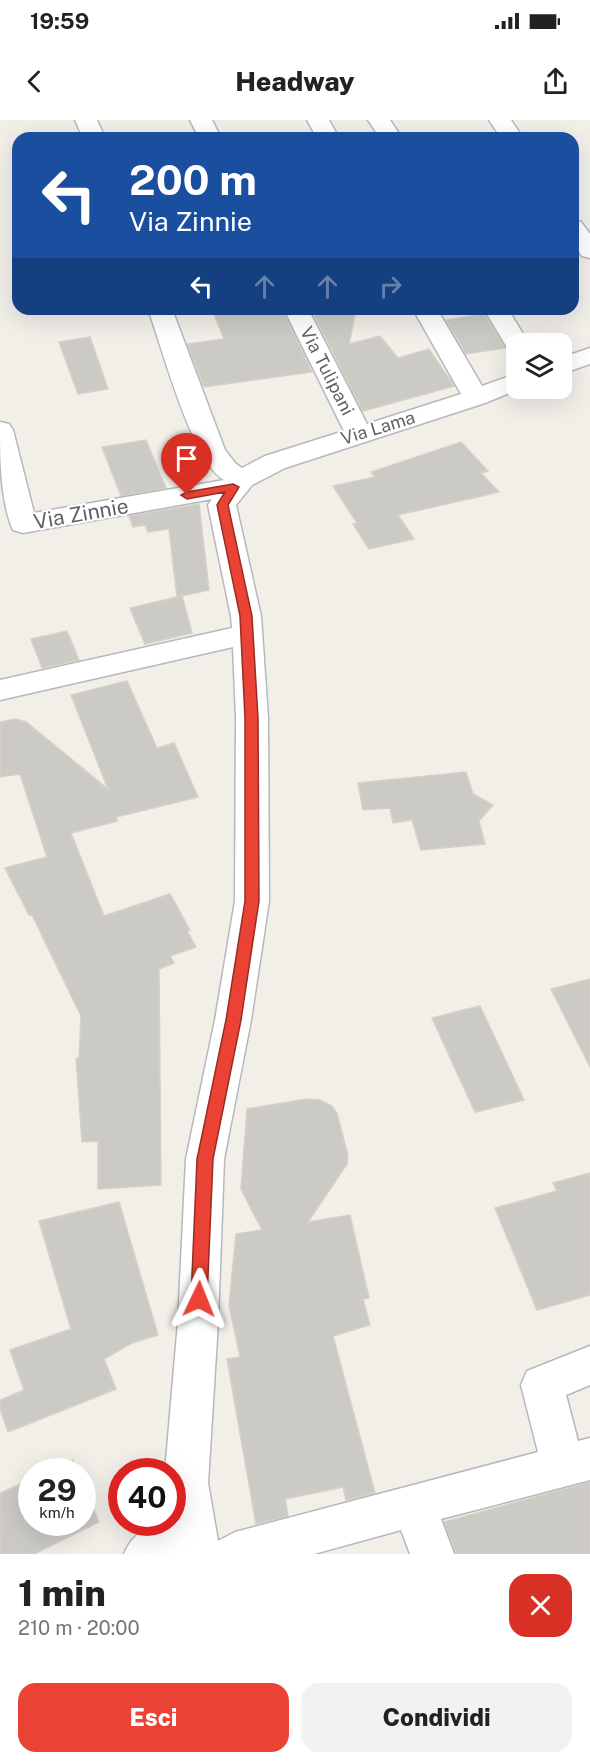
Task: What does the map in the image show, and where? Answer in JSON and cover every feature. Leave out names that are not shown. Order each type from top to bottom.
[{"type":"street","points":[[579,235],[590,251]]},
{"type":"street","points":[[146,1554],[195,1541],[186,1483],[198,1322],[205,1159],[233,1020],[252,901],[252,718],[246,616],[222,505],[238,483],[212,451],[162,315]]},
{"type":"street","name":"Via Tulipani","points":[[299,315],[359,434]]},
{"type":"street","points":[[428,315],[476,398]]},
{"type":"street","points":[[500,315],[510,333]]},
{"type":"street","points":[[572,362],[590,356]]},
{"type":"street","name":"Via Lama","points":[[238,483],[275,462],[476,398],[506,386]]},
{"type":"street","name":"Via Zinnie","points":[[0,430],[23,524],[238,483]]},
{"type":"street","points":[[0,690],[247,634]]},
{"type":"street","points":[[235,1554],[576,1462],[542,1385],[590,1365]]},
{"type":"street","points":[[414,1505],[432,1554]]},
{"type":"building","points":[[214,315],[285,315],[312,372],[204,387],[187,344],[224,339]]},
{"type":"building","points":[[314,315],[355,315],[349,344],[380,336],[398,358],[429,349],[454,386],[363,411]]},
{"type":"building","points":[[485,315],[505,348],[466,354],[446,320]]},
{"type":"building","points":[[90,337],[108,389],[78,394],[59,342]]},
{"type":"building","points":[[146,440],[166,488],[121,496],[102,447]]},
{"type":"building","points":[[461,442],[488,471],[481,473],[499,492],[398,515],[414,539],[369,549],[353,524],[357,523],[333,486],[375,477],[371,472]]},
{"type":"building","points":[[199,504],[209,590],[182,596],[192,633],[145,644],[130,608],[177,597],[169,529],[148,532],[145,525],[133,527],[129,516]]},
{"type":"building","points":[[67,631],[79,660],[42,668],[31,639]]},
{"type":"building","points":[[127,681],[157,748],[174,743],[198,797],[116,817],[118,821],[71,833],[104,916],[170,894],[190,930],[187,931],[196,947],[170,956],[174,963],[159,969],[161,1185],[98,1189],[98,1141],[82,1142],[76,1058],[79,1058],[81,1016],[32,915],[29,915],[5,868],[47,857],[20,774],[0,777],[0,722],[16,719],[26,722],[108,789],[71,695]]},
{"type":"building","points":[[466,772],[473,794],[493,805],[479,821],[485,844],[421,850],[412,820],[393,823],[390,808],[363,810],[358,783]]},
{"type":"building","points":[[590,979],[590,1067],[551,989]]},
{"type":"building","points":[[480,1006],[524,1100],[475,1112],[432,1018]]},
{"type":"building","points":[[307,1099],[320,1100],[332,1106],[337,1113],[348,1156],[347,1164],[308,1222],[350,1215],[369,1298],[363,1299],[370,1325],[333,1336],[375,1493],[346,1500],[343,1487],[285,1499],[288,1516],[256,1524],[227,1359],[240,1357],[229,1305],[236,1234],[262,1230],[241,1189],[247,1109]]},
{"type":"building","points":[[590,1173],[590,1295],[537,1310],[495,1208],[557,1191],[553,1183]]},
{"type":"building","points":[[119,1202],[158,1335],[132,1343],[104,1359],[116,1389],[8,1432],[0,1409],[0,1400],[24,1390],[10,1350],[71,1329],[39,1221]]},
{"type":"building","points":[[590,1482],[590,1554],[456,1554],[444,1522]]},
{"type":"building","points":[[18,1485],[18,1536],[71,1536],[34,1554],[0,1554],[0,1493]]},
{"type":"route","points":[[187,495],[233,487],[222,505],[246,616],[252,718],[252,901],[233,1020],[205,1159],[199,1299]]}]
